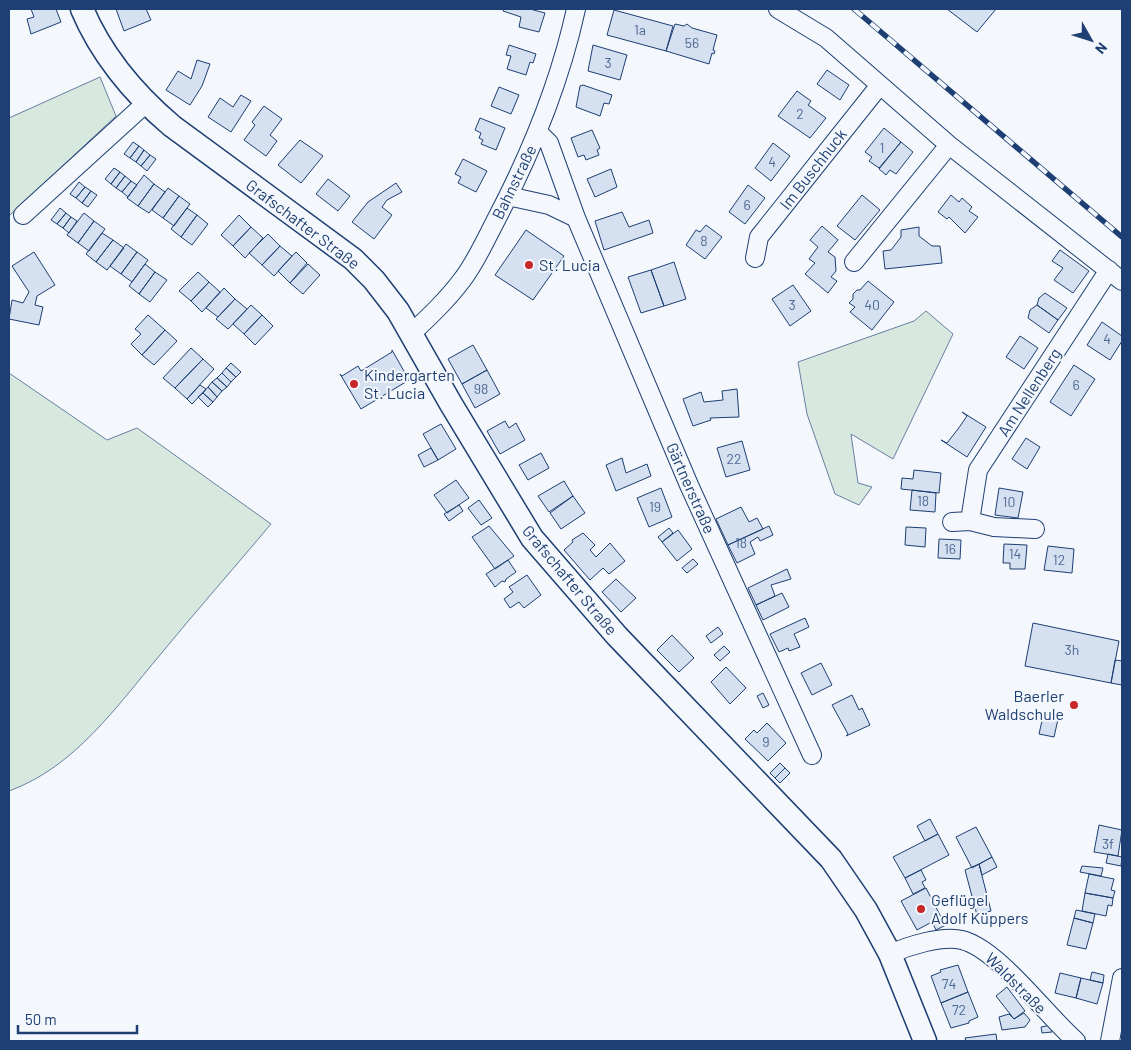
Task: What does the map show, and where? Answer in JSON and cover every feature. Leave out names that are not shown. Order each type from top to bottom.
[{"type":"main road","name":"Grafschafter Straße","points":[[82,9],[90,29],[116,70],[145,104],[172,126],[353,259],[374,280],[412,333],[451,404],[532,538],[617,636],[831,859],[866,910],[890,954],[925,1041]]},
{"type":"street","name":"Bahnstraße","points":[[412,333],[439,308],[463,279],[508,196],[538,132],[565,58],[576,9]]},
{"type":"street","name":"Am Nellenberg","points":[[778,9],[826,38],[949,144],[1116,276],[978,470],[970,521]]},
{"type":"street","name":"Im Buschhuck","points":[[755,258],[759,238],[880,85]]},
{"type":"street","points":[[23,215],[145,104]]},
{"type":"street","name":"Gärtnerstraße","points":[[538,132],[549,143],[576,218],[689,485],[812,755]]},
{"type":"street","points":[[854,262],[949,144]]},
{"type":"street","points":[[508,196],[549,205],[576,218]]},
{"type":"street","points":[[952,522],[970,521],[994,526],[1035,529]]},
{"type":"street","name":"Waldstraße","points":[[890,954],[907,946],[939,941],[960,940],[978,946],[994,957],[1055,1022],[1076,1041]]},
{"type":"street","points":[[1110,1041],[1122,978]]},
{"type":"shaded area","points":[[100,77],[116,116],[9,216],[9,118]]},
{"type":"shaded area","points":[[926,311],[953,334],[893,459],[851,434],[858,483],[872,487],[859,505],[835,494],[807,414],[798,362],[914,321]]},
{"type":"shaded area","points":[[9,373],[107,440],[137,428],[271,524],[93,734],[54,767],[33,780],[9,791]]},
{"type":"building","points":[[31,9],[56,9],[61,22],[31,34],[27,19],[34,17]]},
{"type":"building","points":[[116,9],[146,9],[151,20],[124,31]]},
{"type":"building","points":[[504,9],[530,9],[545,13],[539,32],[519,27],[521,17],[503,11]]},
{"type":"building","points":[[947,9],[996,9],[977,32]]},
{"type":"building","points":[[614,10],[673,26],[666,51],[607,35]]},
{"type":"building","points":[[675,24],[684,26],[687,24],[692,28],[717,35],[713,50],[715,51],[714,54],[712,53],[709,64],[666,51]]},
{"type":"building","points":[[509,45],[536,54],[533,63],[530,62],[526,75],[507,69],[511,56],[506,55]]},
{"type":"building","points":[[593,45],[627,55],[620,80],[588,71]]},
{"type":"building","points":[[197,60],[210,64],[202,86],[190,105],[166,90],[178,71],[191,79]]},
{"type":"building","points":[[827,70],[849,85],[840,100],[817,84]]},
{"type":"building","points":[[583,85],[612,95],[609,104],[604,103],[600,116],[576,107],[580,86]]},
{"type":"building","points":[[499,87],[519,95],[511,114],[491,106]]},
{"type":"building","points":[[797,91],[811,101],[808,105],[826,118],[810,138],[778,116]]},
{"type":"building","points":[[241,95],[251,101],[231,132],[208,117],[220,98],[233,107]]},
{"type":"building","points":[[264,106],[282,119],[270,135],[277,141],[266,156],[244,140],[255,125],[252,122]]},
{"type":"building","points":[[480,118],[505,128],[496,150],[481,144],[483,140],[479,138],[481,133],[475,130]]},
{"type":"building","points":[[884,128],[901,142],[879,168],[869,161],[872,157],[865,152]]},
{"type":"building","points":[[592,130],[600,148],[597,150],[599,155],[586,160],[584,155],[578,157],[571,138]]},
{"type":"building","points":[[300,140],[323,156],[301,183],[278,165]]},
{"type":"building","points":[[133,142],[139,146],[130,158],[124,154]]},
{"type":"building","points":[[901,142],[913,152],[896,174],[890,170],[886,175],[879,169]]},
{"type":"building","points":[[773,143],[790,156],[771,181],[755,168]]},
{"type":"building","points":[[139,146],[144,150],[136,162],[130,158]]},
{"type":"building","points":[[144,150],[150,155],[141,166],[136,162]]},
{"type":"building","points":[[150,155],[156,159],[147,171],[141,166]]},
{"type":"building","points":[[463,159],[487,171],[476,192],[458,183],[461,177],[455,174]]},
{"type":"building","points":[[114,168],[120,172],[111,184],[105,179]]},
{"type":"building","points":[[611,169],[617,187],[595,197],[587,179]]},
{"type":"building","points":[[120,172],[125,176],[116,188],[111,184]]},
{"type":"building","points":[[144,175],[154,184],[138,206],[127,198]]},
{"type":"building","points":[[125,176],[131,181],[122,192],[116,188]]},
{"type":"building","points":[[328,179],[350,196],[338,211],[316,194]]},
{"type":"building","points":[[131,181],[137,185],[128,197],[122,192]]},
{"type":"building","points":[[79,182],[85,187],[76,198],[70,194]]},
{"type":"building","points":[[396,183],[402,192],[387,200],[382,207],[392,215],[374,239],[352,222],[368,202]]},
{"type":"building","points":[[154,184],[165,192],[149,213],[138,206]]},
{"type":"building","points":[[748,185],[765,198],[745,224],[729,212]]},
{"type":"building","points":[[85,187],[91,191],[82,203],[76,198]]},
{"type":"building","points":[[168,188],[179,196],[163,218],[152,210]]},
{"type":"building","points":[[91,191],[97,195],[88,207],[82,203]]},
{"type":"building","points":[[862,195],[880,210],[855,240],[837,226]]},
{"type":"building","points":[[951,195],[959,202],[962,198],[972,207],[969,211],[978,217],[965,233],[949,217],[947,219],[938,212]]},
{"type":"building","points":[[179,196],[190,204],[174,226],[163,218]]},
{"type":"building","points":[[60,208],[66,213],[57,224],[51,220]]},
{"type":"building","points":[[187,208],[197,215],[181,237],[171,229]]},
{"type":"building","points":[[622,212],[629,227],[649,220],[653,233],[604,250],[595,221]]},
{"type":"building","points":[[66,213],[71,217],[63,228],[57,224]]},
{"type":"building","points":[[84,213],[94,221],[78,243],[67,235]]},
{"type":"building","points":[[197,215],[208,224],[192,245],[181,237]]},
{"type":"building","points":[[239,215],[251,227],[233,246],[221,235]]},
{"type":"building","points":[[71,217],[77,221],[69,233],[63,228]]},
{"type":"building","points":[[94,221],[105,229],[89,251],[78,243]]},
{"type":"building","points":[[706,225],[722,237],[705,259],[686,245],[696,230],[700,232]]},
{"type":"building","points":[[822,226],[838,240],[828,252],[835,257],[836,271],[831,277],[837,281],[828,293],[805,274],[815,263],[809,259],[818,247],[810,240]]},
{"type":"building","points":[[251,227],[263,238],[245,258],[233,246]]},
{"type":"building","points":[[919,227],[919,236],[932,246],[940,246],[942,263],[885,269],[883,251],[891,250],[901,237],[901,230]]},
{"type":"building","name":"St. Lucia","points":[[526,230],[564,256],[533,300],[495,275]]},
{"type":"building","points":[[102,233],[113,240],[96,262],[86,254]]},
{"type":"building","points":[[268,234],[280,246],[262,265],[249,253]]},
{"type":"building","points":[[113,240],[124,248],[107,270],[96,262]]},
{"type":"building","points":[[126,244],[137,252],[121,274],[110,266]]},
{"type":"building","points":[[280,246],[292,256],[274,276],[262,265]]},
{"type":"building","points":[[1060,250],[1089,271],[1073,293],[1054,280],[1063,268],[1052,261]]},
{"type":"building","points":[[34,252],[55,285],[37,296],[35,305],[43,307],[39,325],[9,319],[12,300],[23,303],[29,292],[12,266]]},
{"type":"building","points":[[137,252],[148,260],[132,282],[121,274]]},
{"type":"building","points":[[296,252],[307,263],[290,283],[278,271]]},
{"type":"building","points":[[674,262],[686,299],[664,306],[651,270]]},
{"type":"building","points":[[145,264],[155,272],[139,294],[129,286]]},
{"type":"building","points":[[308,264],[320,275],[303,294],[290,283]]},
{"type":"building","points":[[651,270],[664,306],[641,313],[628,277]]},
{"type":"building","points":[[155,272],[167,280],[150,302],[139,294]]},
{"type":"building","points":[[198,272],[209,282],[191,301],[179,291]]},
{"type":"building","points":[[868,281],[894,302],[872,330],[850,312],[855,307],[849,303],[853,299],[853,294],[860,290]]},
{"type":"building","points":[[209,282],[220,292],[202,312],[191,301]]},
{"type":"building","points":[[793,285],[811,311],[790,326],[772,299]]},
{"type":"building","points":[[224,288],[235,299],[218,317],[206,308]]},
{"type":"building","points":[[1045,293],[1067,308],[1058,320],[1037,305],[1039,298]]},
{"type":"building","points":[[235,299],[247,309],[228,329],[216,319]]},
{"type":"building","points":[[251,305],[262,315],[244,334],[233,324]]},
{"type":"building","points":[[1037,305],[1058,320],[1049,333],[1028,318],[1030,310]]},
{"type":"building","points":[[148,315],[165,330],[142,355],[131,344],[141,334],[135,329]]},
{"type":"building","points":[[262,315],[273,326],[255,345],[244,334]]},
{"type":"building","points":[[1102,322],[1122,336],[1122,341],[1110,360],[1087,345]]},
{"type":"building","points":[[165,330],[177,341],[154,365],[142,355]]},
{"type":"building","points":[[1020,336],[1038,348],[1024,369],[1006,357]]},
{"type":"building","points":[[473,345],[487,370],[462,384],[448,359]]},
{"type":"building","points":[[191,348],[203,359],[175,388],[163,378]]},
{"type":"building","points":[[392,350],[409,380],[361,409],[340,374],[342,376],[358,366],[361,371],[392,352]]},
{"type":"building","points":[[203,359],[214,369],[187,399],[175,388]]},
{"type":"building","points":[[231,363],[241,372],[236,377],[226,368]]},
{"type":"building","points":[[1074,365],[1095,379],[1071,416],[1050,402]]},
{"type":"building","points":[[226,368],[236,377],[231,382],[222,373]]},
{"type":"building","points":[[487,370],[500,394],[475,408],[462,384]]},
{"type":"building","points":[[222,373],[231,382],[227,387],[217,378]]},
{"type":"building","points":[[217,378],[227,387],[222,391],[212,382]]},
{"type":"building","points":[[212,382],[222,391],[217,397],[208,387]]},
{"type":"building","points":[[200,385],[206,389],[192,404],[187,399]]},
{"type":"building","points":[[208,387],[217,397],[213,402],[203,393]]},
{"type":"building","points":[[737,389],[739,417],[710,418],[711,420],[693,426],[683,399],[701,392],[704,402],[723,400],[722,391]]},
{"type":"building","points":[[203,393],[213,402],[208,407],[198,397]]},
{"type":"building","points":[[962,412],[986,427],[967,457],[941,440],[947,443],[958,429],[967,416]]},
{"type":"building","points":[[505,421],[509,428],[516,423],[525,440],[500,454],[487,431]]},
{"type":"building","points":[[441,424],[456,449],[438,460],[423,434]]},
{"type":"building","points":[[1026,438],[1040,447],[1027,469],[1012,459]]},
{"type":"building","points":[[742,441],[750,470],[726,477],[717,448]]},
{"type":"building","points":[[431,448],[438,460],[424,467],[418,455]]},
{"type":"building","points":[[541,453],[549,468],[528,480],[519,465]]},
{"type":"building","points":[[622,458],[626,473],[647,464],[651,476],[616,491],[606,465]]},
{"type":"building","points":[[914,470],[941,473],[939,493],[901,489],[902,478],[913,479]]},
{"type":"building","points":[[456,480],[469,498],[447,513],[434,495]]},
{"type":"building","points":[[564,481],[573,496],[549,512],[538,496]]},
{"type":"building","points":[[661,488],[672,517],[649,527],[637,498]]},
{"type":"building","points":[[999,488],[1023,492],[1018,518],[995,515]]},
{"type":"building","points":[[912,490],[936,493],[935,512],[910,510]]},
{"type":"building","points":[[573,496],[585,513],[561,529],[550,513]]},
{"type":"building","points":[[479,500],[492,518],[481,525],[468,508]]},
{"type":"building","points":[[459,505],[463,511],[449,521],[444,514]]},
{"type":"building","points":[[741,507],[749,522],[757,518],[763,529],[728,545],[716,519]]},
{"type":"building","points":[[489,526],[514,556],[495,569],[472,537]]},
{"type":"building","points":[[769,526],[773,535],[760,541],[758,537],[750,542],[755,554],[737,563],[728,545]]},
{"type":"building","points":[[906,527],[926,528],[925,547],[905,545]]},
{"type":"building","points":[[669,528],[673,533],[662,542],[658,537]]},
{"type":"building","points":[[678,530],[692,549],[677,561],[662,542]]},
{"type":"building","points":[[583,533],[595,545],[590,550],[596,557],[610,543],[625,561],[609,574],[603,568],[590,580],[564,550],[573,542],[572,540]]},
{"type":"building","points":[[939,539],[961,540],[960,559],[938,558]]},
{"type":"building","points":[[1004,544],[1027,545],[1025,569],[1010,569],[1010,563],[1003,563]]},
{"type":"building","points":[[1048,546],[1074,549],[1072,573],[1044,570]]},
{"type":"building","points":[[693,559],[698,564],[687,573],[682,568]]},
{"type":"building","points":[[508,560],[516,572],[506,579],[505,582],[502,581],[495,587],[486,574]]},
{"type":"building","points":[[787,569],[791,579],[771,585],[775,596],[756,605],[748,588]]},
{"type":"building","points":[[527,575],[541,595],[524,608],[519,602],[510,608],[504,599],[513,592],[509,587]]},
{"type":"building","points":[[616,579],[636,598],[621,612],[602,592]]},
{"type":"building","points":[[782,593],[789,607],[763,620],[756,605]]},
{"type":"building","points":[[805,618],[809,627],[794,634],[800,647],[789,651],[788,648],[779,652],[770,634]]},
{"type":"building","points":[[1033,623],[1119,641],[1111,683],[1025,666]]},
{"type":"building","points":[[718,627],[723,634],[711,643],[706,636]]},
{"type":"building","points":[[672,635],[694,658],[679,672],[657,650]]},
{"type":"building","points":[[724,646],[730,652],[720,661],[714,655]]},
{"type":"building","points":[[1115,660],[1122,661],[1122,685],[1111,683]]},
{"type":"building","points":[[821,663],[832,685],[812,695],[801,673]]},
{"type":"building","points":[[726,667],[746,688],[730,704],[711,682]]},
{"type":"building","points":[[763,693],[769,705],[763,708],[757,696]]},
{"type":"building","points":[[852,695],[859,710],[862,708],[870,725],[846,736],[848,734],[832,705]]},
{"type":"building","points":[[1044,712],[1059,715],[1054,737],[1039,734]]},
{"type":"building","points":[[767,723],[786,743],[768,761],[745,739],[754,730],[757,733]]},
{"type":"building","points":[[780,763],[785,768],[775,778],[770,773]]},
{"type":"building","points":[[785,768],[790,773],[780,783],[775,778]]},
{"type":"building","points":[[930,819],[938,834],[925,841],[917,826]]},
{"type":"building","points":[[1099,825],[1122,830],[1118,856],[1094,852]]},
{"type":"building","points":[[976,827],[992,857],[972,868],[956,837]]},
{"type":"building","points":[[938,834],[949,855],[905,878],[893,857]]},
{"type":"building","points":[[1108,854],[1122,857],[1121,866],[1106,863]]},
{"type":"building","points":[[992,857],[997,867],[982,875],[979,864]]},
{"type":"building","points":[[979,864],[991,911],[977,915],[965,870]]},
{"type":"building","points":[[1082,866],[1103,868],[1101,876],[1080,872]]},
{"type":"building","points":[[921,870],[926,880],[922,882],[925,888],[913,894],[905,878]]},
{"type":"building","points":[[1089,874],[1114,879],[1111,890],[1115,891],[1113,898],[1085,893]]},
{"type":"building","name":"Geflügel Adolf Küppers","points":[[926,888],[941,917],[917,930],[901,901]]},
{"type":"building","points":[[1085,893],[1113,898],[1112,906],[1108,905],[1106,916],[1082,911]]},
{"type":"building","points":[[1076,910],[1095,914],[1093,923],[1074,918]]},
{"type":"building","points":[[946,914],[950,923],[936,930],[932,922]]},
{"type":"building","points":[[1074,918],[1093,923],[1086,949],[1067,945]]},
{"type":"building","points":[[958,965],[968,992],[941,1003],[931,976],[941,972],[940,970]]},
{"type":"building","points":[[1092,972],[1104,975],[1103,983],[1090,980]]},
{"type":"building","points":[[1060,973],[1081,978],[1076,998],[1055,993]]},
{"type":"building","points":[[1081,978],[1103,983],[1097,1004],[1076,998]]},
{"type":"building","points":[[1007,987],[1025,1011],[1014,1019],[996,996]]},
{"type":"building","points":[[968,992],[978,1017],[969,1021],[969,1023],[951,1028],[941,1003]]},
{"type":"building","points":[[1024,1013],[1030,1020],[1025,1027],[1002,1030],[999,1017],[1009,1014],[1014,1019]]},
{"type":"building","points":[[1051,1025],[1052,1032],[1042,1033],[1041,1027]]},
{"type":"building","points":[[996,1034],[997,1041],[966,1041],[965,1038]]},
{"type":"railway","points":[[854,9],[1122,237]]},
{"type":"place","name":"St. Lucia","points":[[529,265]]},
{"type":"place","name":"Kindergarten St. Lucia","points":[[354,384]]},
{"type":"place","name":"Baerler Waldschule","points":[[1074,705]]},
{"type":"place","name":"Geflügel Adolf Küppers","points":[[921,909]]}]
